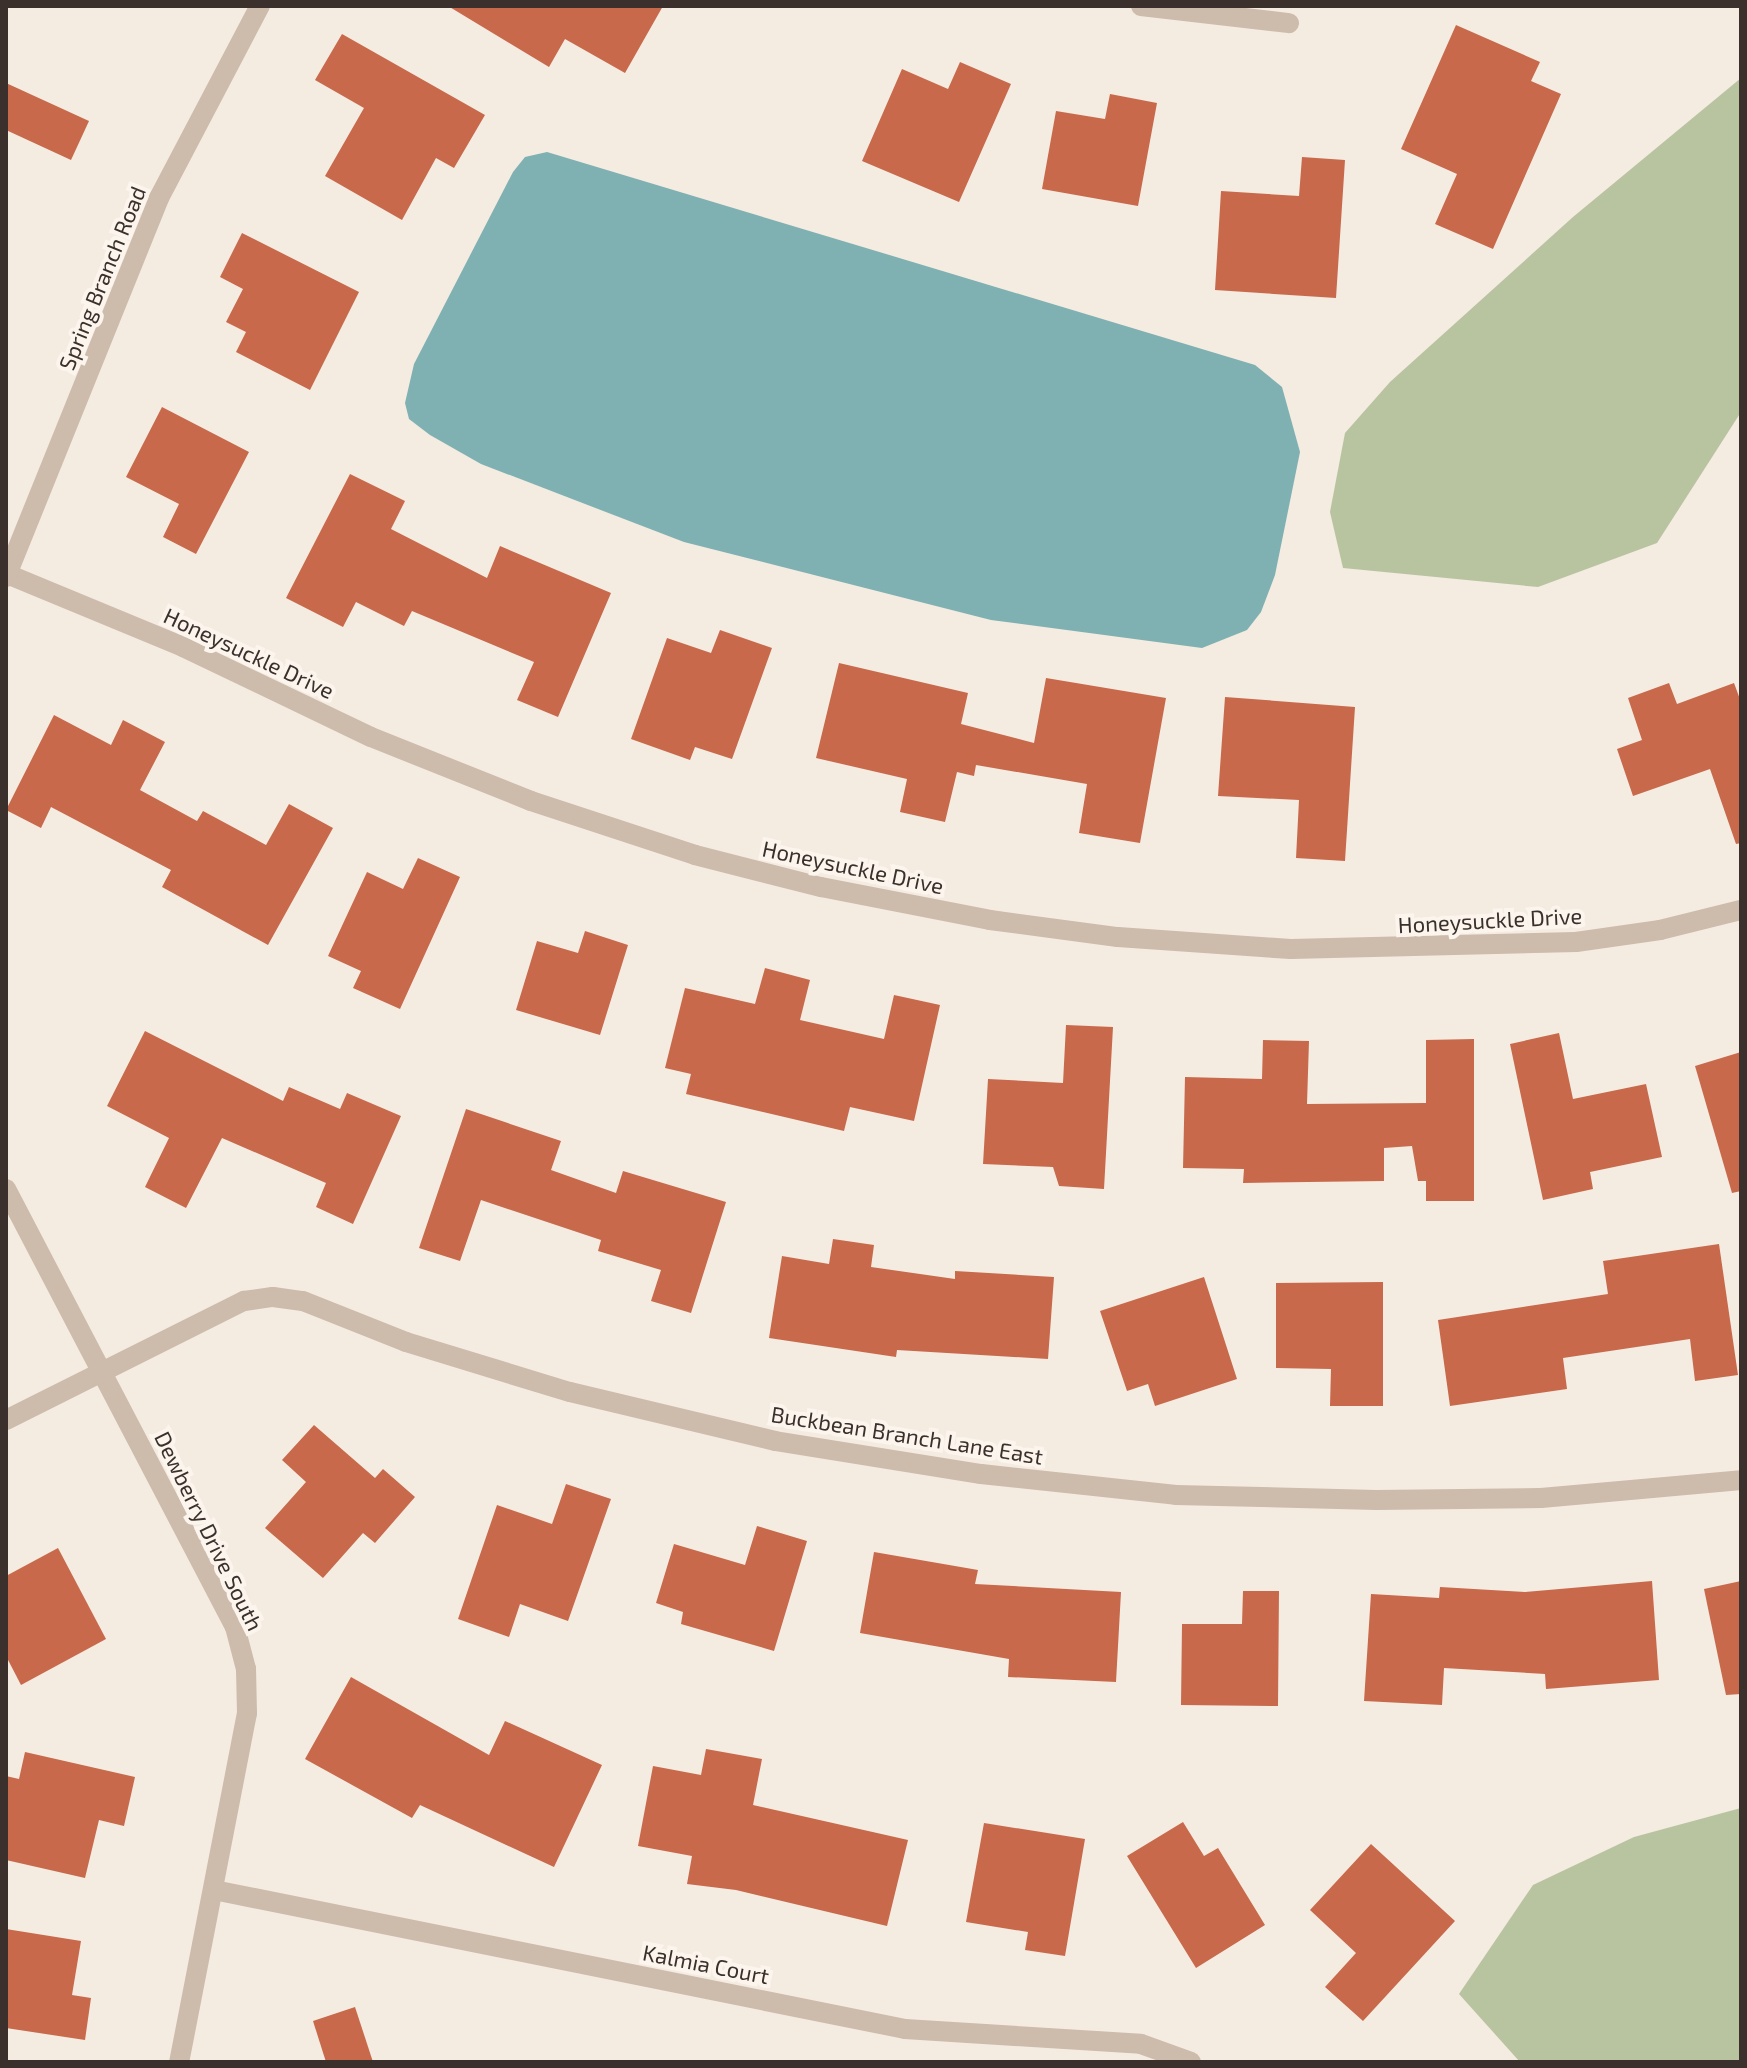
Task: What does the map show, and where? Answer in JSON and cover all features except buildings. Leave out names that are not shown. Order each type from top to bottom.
[{"type":"street","name":"Spring Branch Road","points":[[7,575],[159,198],[260,6]]},
{"type":"street","points":[[1141,6],[1289,23]]},
{"type":"street","name":"Honeysuckle Drive","points":[[7,575],[183,647],[371,737],[531,801],[695,855],[867,896],[1118,937],[1291,949],[1576,942],[1660,930],[1741,910]]},
{"type":"street","name":"Dewberry Drive South","points":[[6,1189],[235,1627],[246,1669],[247,1713],[179,2062]]},
{"type":"street","name":"Buckbean Branch Lane East","points":[[6,1420],[244,1301],[273,1297],[303,1301],[406,1342],[570,1392],[775,1441],[981,1474],[1176,1495],[1376,1500],[1541,1498],[1741,1480]]},
{"type":"street","name":"Kalmia Court","points":[[214,1890],[905,2029],[1141,2044],[1191,2062]]},
{"type":"green space","points":[[1741,78],[1741,412],[1657,543],[1538,587],[1343,568],[1330,512],[1345,433],[1390,382],[1573,217]]},
{"type":"green space","points":[[1741,1808],[1741,2062],[1520,2062],[1459,1994],[1533,1885],[1634,1837]]},
{"type":"water","points":[[547,152],[1255,365],[1282,387],[1300,452],[1275,575],[1261,612],[1247,630],[1202,648],[991,620],[684,542],[481,464],[430,435],[409,419],[405,403],[414,364],[513,172],[525,157]]}]
